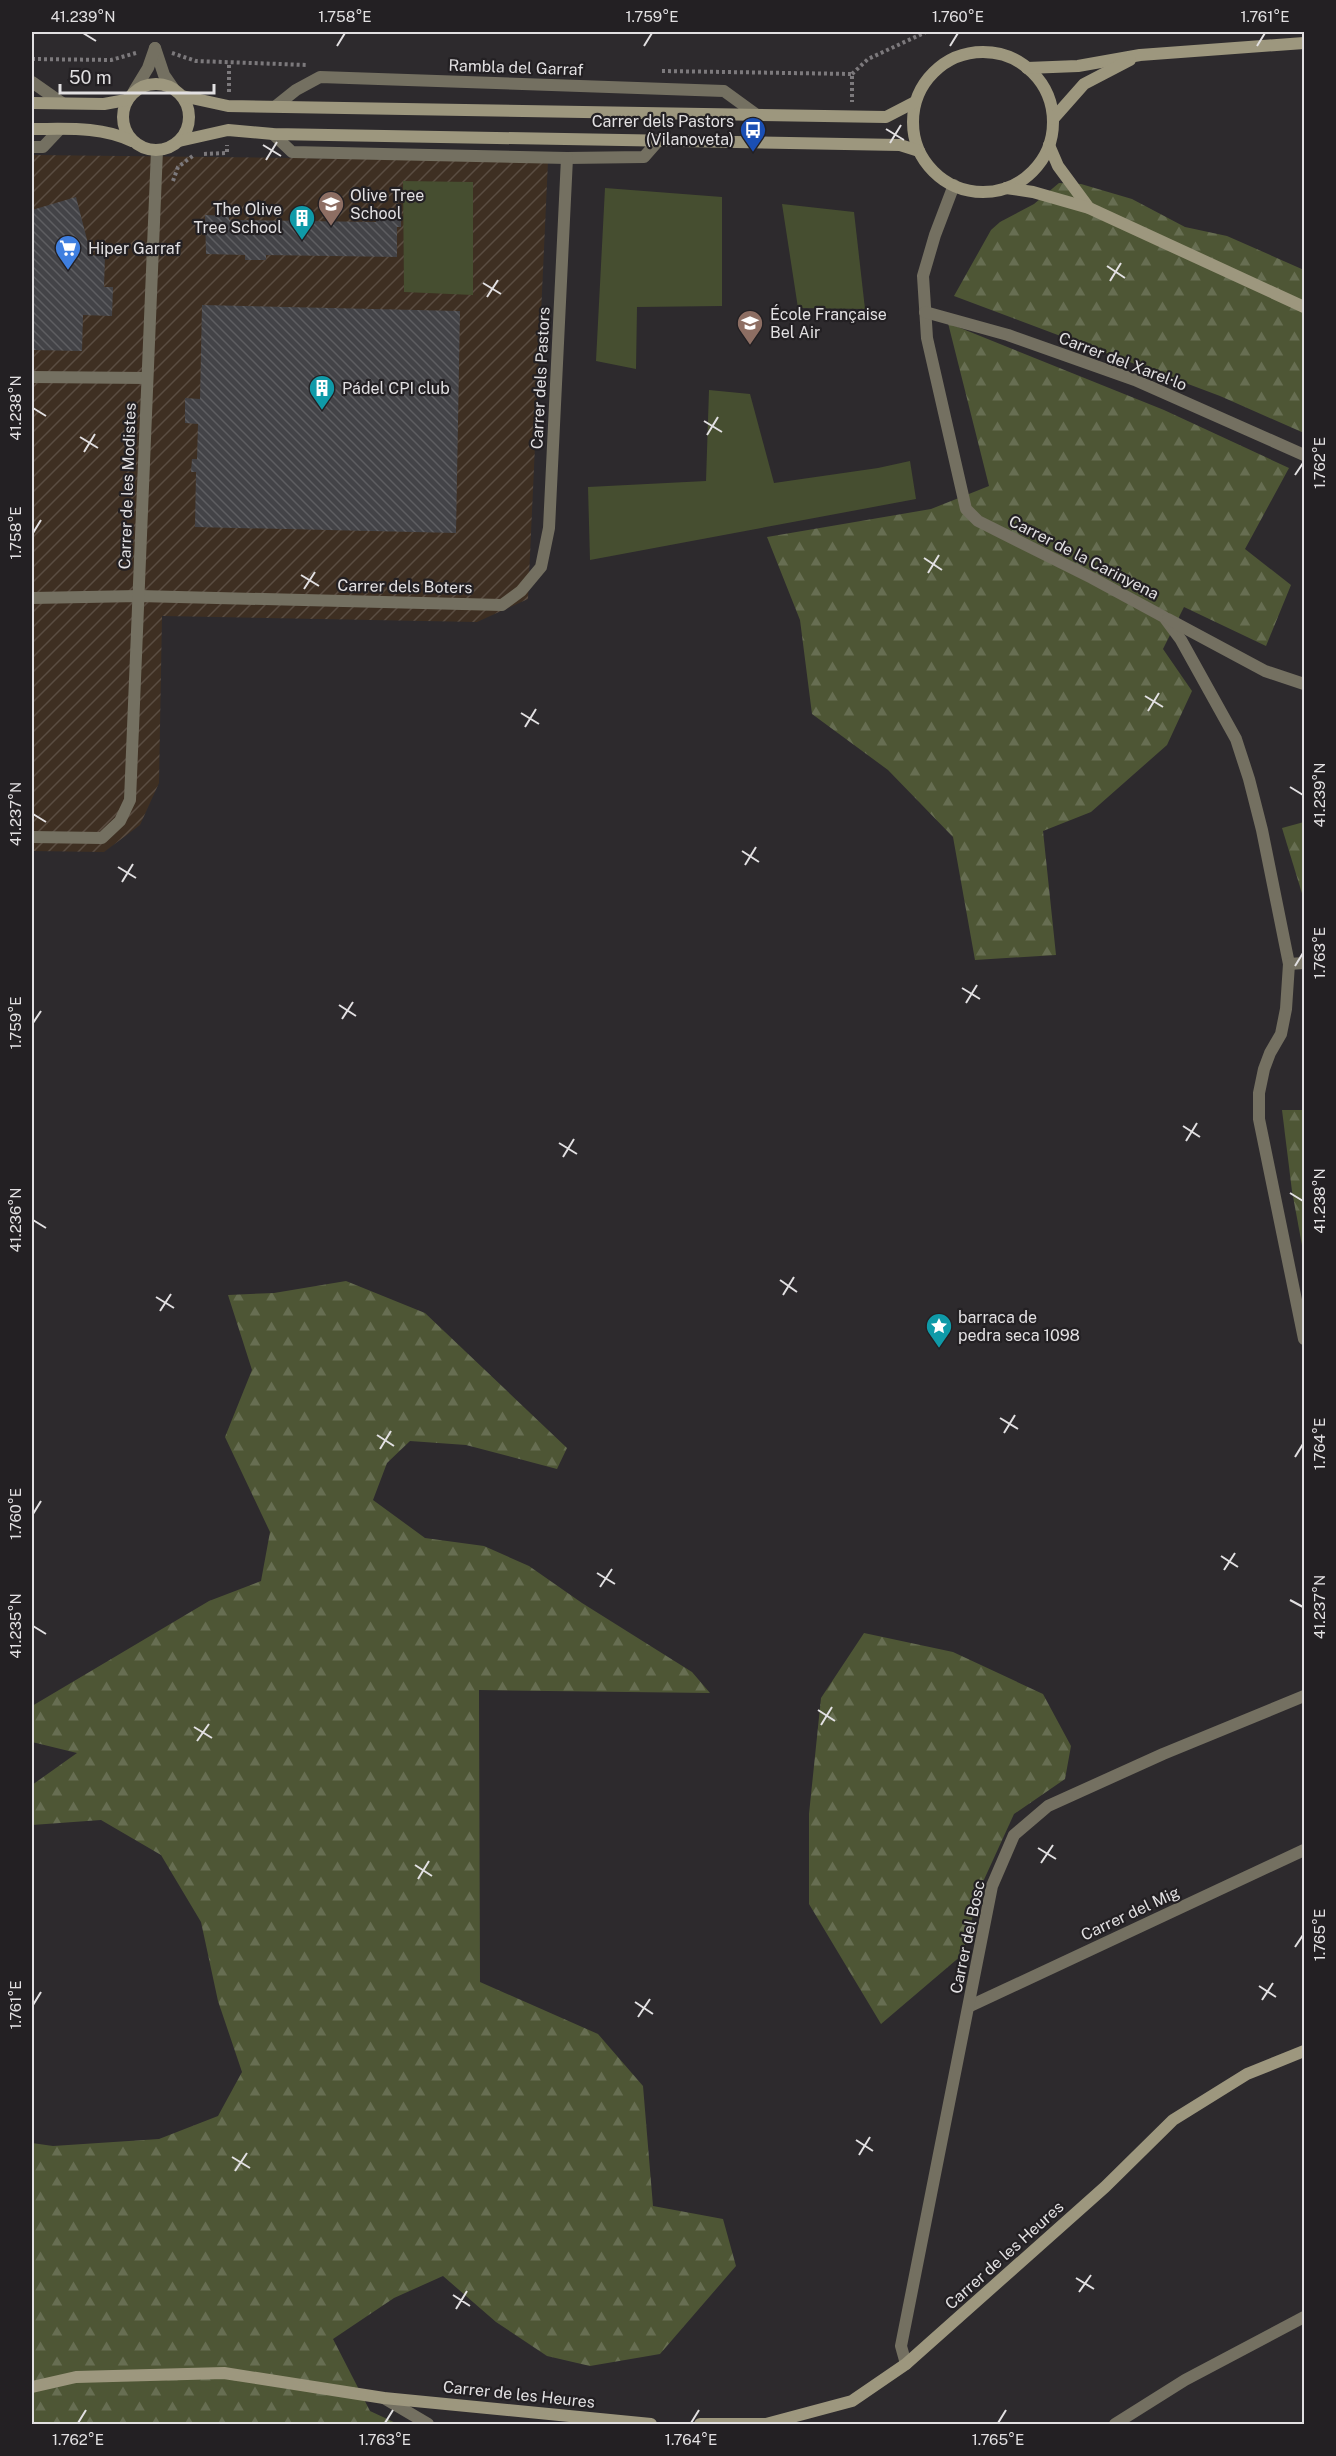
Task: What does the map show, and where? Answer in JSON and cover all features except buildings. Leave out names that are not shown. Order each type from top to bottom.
[{"type":"street","points":[[1027,68],[1078,66],[1140,55],[1305,43]]},
{"type":"street","points":[[132,141],[123,126],[122,114],[130,95],[148,68],[155,48],[164,75],[188,106],[189,124],[179,141]]},
{"type":"street","points":[[1005,188],[1019,182],[1031,172],[1042,159],[1049,145],[1053,118],[1047,94],[1039,80],[1012,58],[994,52],[975,52],[957,56],[934,71],[922,86],[915,102],[913,127],[919,151],[933,171],[954,185],[979,191],[1005,188],[1032,192],[1089,208],[1305,307]]},
{"type":"street","points":[[1053,118],[1084,84],[1140,55]]},
{"type":"street","name":"Rambla del Garraf","points":[[276,106],[296,90],[320,77],[724,91],[757,115]]},
{"type":"street","points":[[32,82],[63,103]]},
{"type":"street","points":[[32,103],[104,104],[130,95],[148,84],[160,83],[178,92],[228,106],[886,117],[915,102]]},
{"type":"street","points":[[32,129],[114,132],[142,148],[157,150],[169,148],[179,141],[228,130],[273,134],[900,145],[919,151]]},
{"type":"street","points":[[32,147],[43,147],[60,129]]},
{"type":"street","points":[[273,134],[292,152],[567,158],[644,156],[658,141]]},
{"type":"street","points":[[1049,145],[1058,166],[1089,208]]},
{"type":"street","name":"Carrer de les Modistes","points":[[32,837],[102,838],[120,821],[130,800],[157,150]]},
{"type":"street","name":"Carrer dels Pastors","points":[[521,591],[540,567],[549,528],[567,158]]},
{"type":"street","name":"Carrer de la Carinyena","points":[[954,185],[935,235],[923,276],[927,338],[966,509],[978,521],[1164,617],[1181,640],[1236,739],[1249,779],[1260,820],[1289,964],[1286,1009],[1281,1034],[1264,1069],[1259,1093],[1259,1119],[1305,1339]]},
{"type":"street","name":"Carrer del Xarel·lo","points":[[925,312],[1008,334],[1135,380],[1305,455]]},
{"type":"street","points":[[32,377],[147,378]]},
{"type":"street","name":"Carrer dels Boters","points":[[32,598],[139,596],[502,604],[521,591]]},
{"type":"street","points":[[1164,617],[1265,671],[1305,684]]},
{"type":"street","points":[[1289,964],[1305,963]]},
{"type":"street","name":"Carrer del Bosc","points":[[906,2364],[901,2346],[992,1886],[1014,1835],[1048,1806],[1163,1754],[1305,1696]]},
{"type":"street","name":"Carrer del Mig","points":[[970,2006],[1305,1850]]},
{"type":"street","name":"Carrer de les Heures","points":[[700,2424],[766,2424],[852,2401],[906,2364],[1105,2187],[1173,2120],[1247,2074],[1305,2051]]},
{"type":"street","points":[[1115,2424],[1185,2380],[1305,2317]]},
{"type":"street","name":"Carrer de les Heures","points":[[32,2387],[76,2377],[224,2373],[384,2398],[651,2424]]},
{"type":"street","points":[[384,2398],[428,2424]]},
{"type":"path","points":[[852,74],[868,59],[926,32]]},
{"type":"shaded area","points":[[32,155],[548,161],[528,599],[477,622],[162,616],[159,783],[140,825],[104,852],[32,851]]},
{"type":"green space","points":[[403,181],[473,182],[473,295],[404,292]]},
{"type":"green space","points":[[1059,183],[1081,184],[1132,199],[1185,227],[1227,236],[1304,270],[1304,433],[1220,396],[954,296],[991,230],[1000,222],[1034,204]]},
{"type":"green space","points":[[605,188],[722,197],[722,306],[637,307],[636,369],[596,361]]},
{"type":"green space","points":[[782,204],[854,212],[865,309],[798,308]]},
{"type":"green space","points":[[948,323],[1164,410],[1289,468],[1245,549],[1291,585],[1266,646],[1184,607],[1163,649],[1192,691],[1167,745],[1091,812],[1043,831],[1056,955],[975,960],[953,837],[888,770],[812,714],[800,620],[767,537],[931,509],[989,486]]},
{"type":"green space","points":[[709,390],[750,394],[774,483],[878,468],[910,461],[916,499],[590,560],[588,487],[706,481]]},
{"type":"green space","points":[[1304,822],[1304,900],[1282,828]]},
{"type":"green space","points":[[1282,1110],[1304,1110],[1304,1256],[1292,1191]]},
{"type":"green space","points":[[346,1281],[425,1313],[567,1448],[557,1469],[466,1445],[410,1441],[387,1463],[373,1500],[425,1538],[484,1546],[529,1566],[582,1603],[692,1672],[710,1693],[479,1690],[480,1982],[598,2034],[643,2086],[653,2206],[723,2219],[736,2266],[660,2354],[590,2366],[547,2356],[496,2322],[443,2276],[394,2298],[333,2339],[370,2411],[398,2424],[32,2424],[32,2143],[53,2146],[159,2139],[218,2116],[242,2072],[218,2001],[201,1922],[161,1855],[101,1820],[32,1825],[32,1785],[77,1753],[32,1742],[32,1706],[209,1601],[261,1581],[270,1532],[225,1437],[252,1370],[228,1295],[274,1293]]},
{"type":"green space","points":[[864,1633],[953,1652],[1043,1694],[1071,1746],[1065,1779],[1014,1814],[982,1884],[962,1955],[881,2024],[809,1904],[809,1814],[821,1698]]},
{"type":"place","name":"Carrer dels Pastors (Vilanoveta)","points":[[753,153]]},
{"type":"place","name":"Olive Tree School","points":[[331,227]]},
{"type":"place","name":"The Olive Tree School","points":[[302,241]]},
{"type":"place","name":"Hiper Garraf","points":[[68,271]]},
{"type":"place","name":"École Française Bel Air","points":[[750,346]]},
{"type":"place","name":"Pádel CPI club","points":[[322,411]]},
{"type":"place","name":"barraca de pedra seca 1098","points":[[939,1349]]}]
